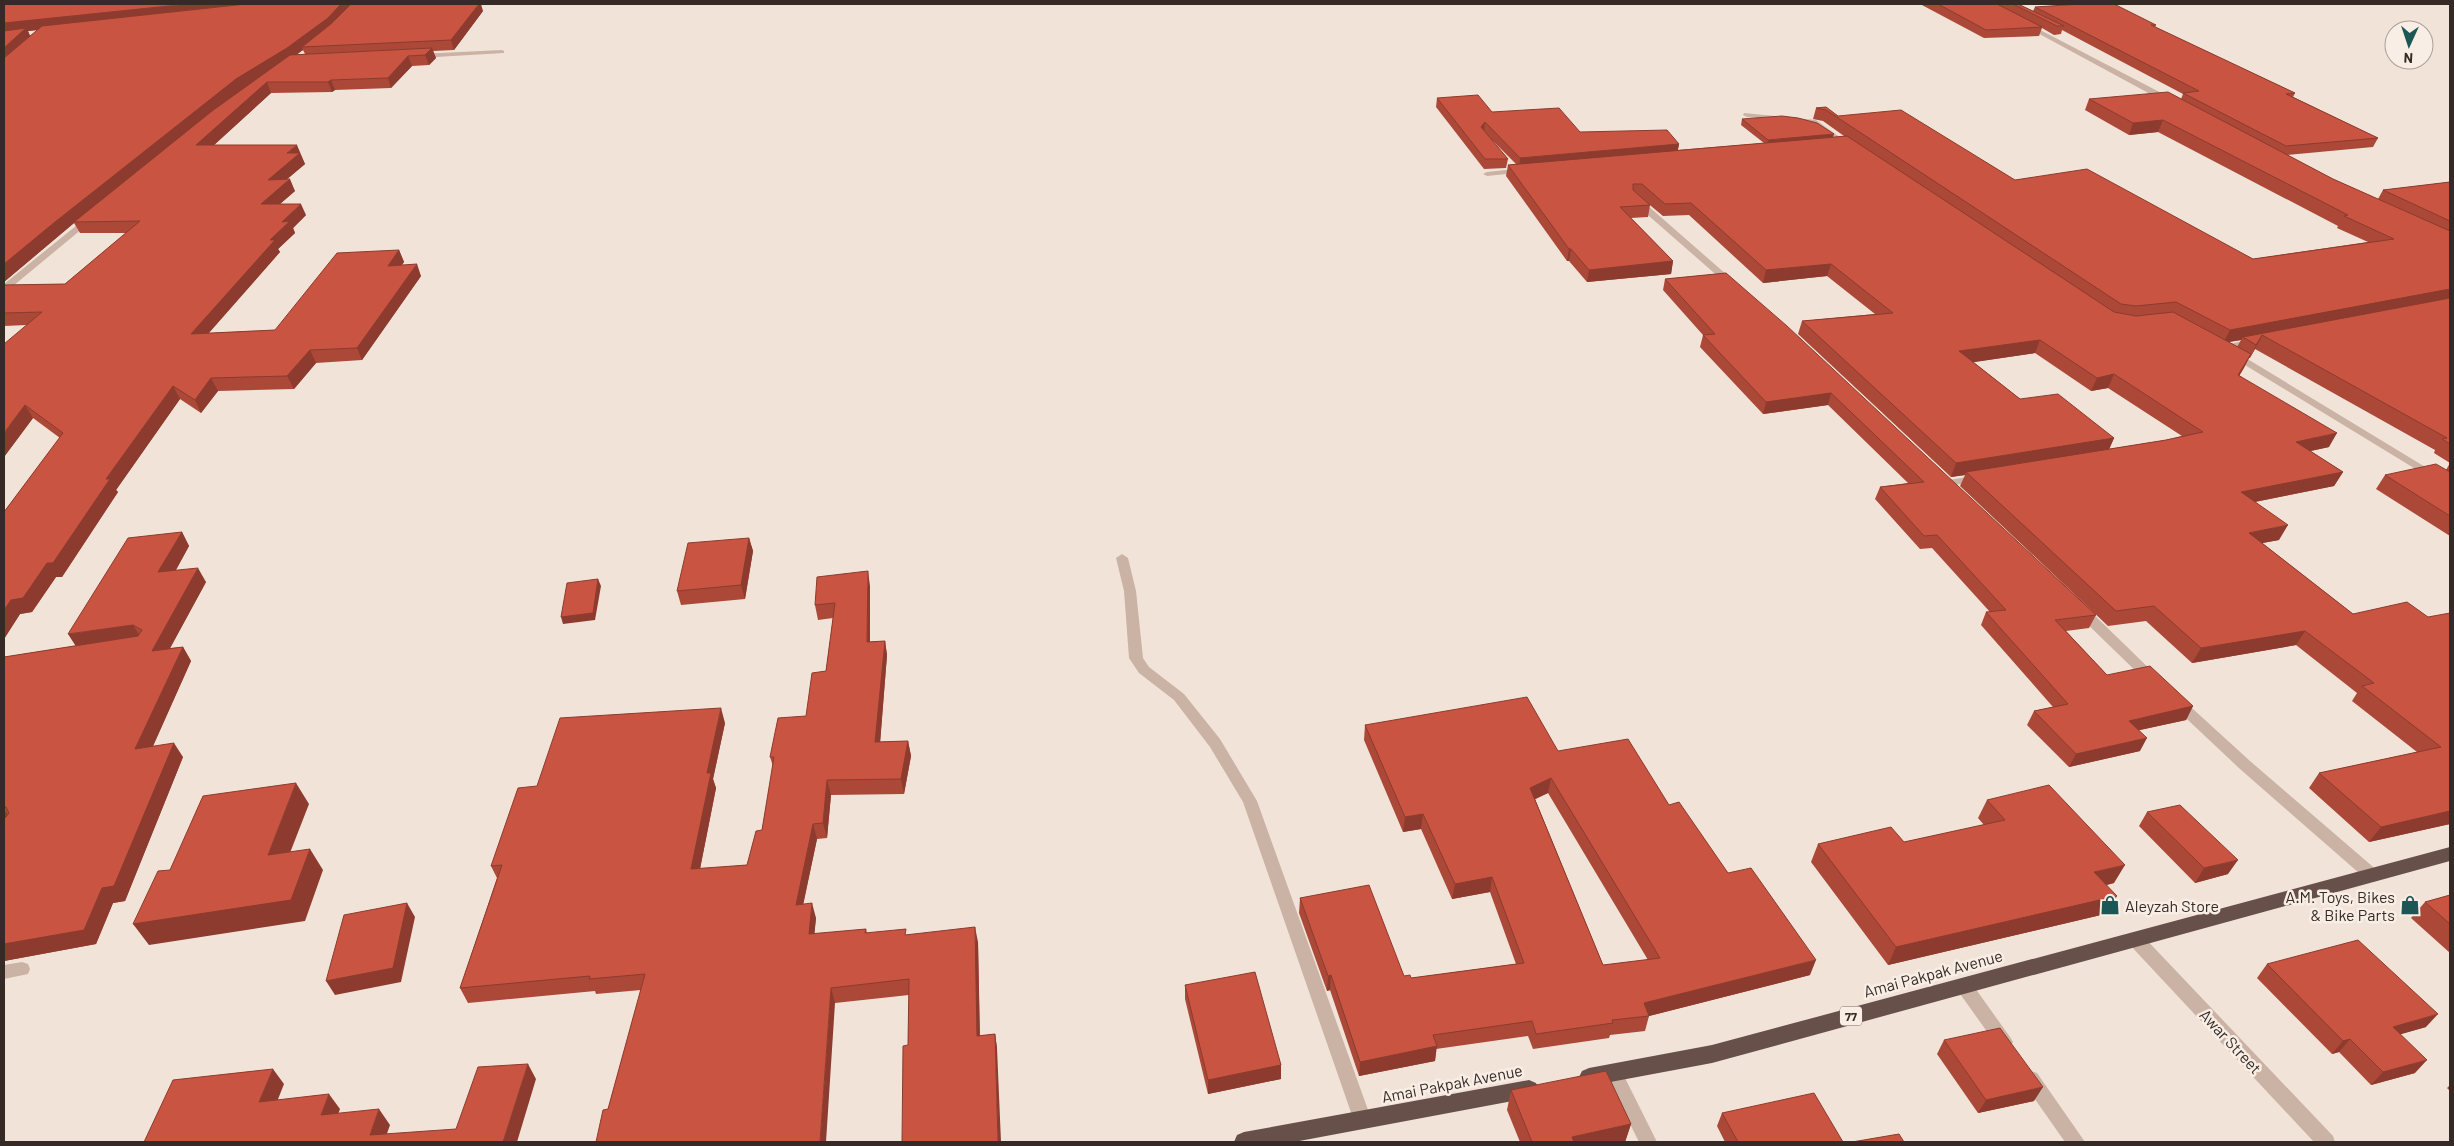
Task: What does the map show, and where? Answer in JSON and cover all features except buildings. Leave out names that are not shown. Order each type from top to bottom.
[{"type":"highway","name":"Amai Pakpak Avenue","points":[[1575,1080],[1712,1054],[2450,854]]},
{"type":"highway","name":"Amai Pakpak Avenue","points":[[1244,1142],[1546,1085]]},
{"type":"street","points":[[2014,18],[2175,104]]},
{"type":"street","points":[[413,56],[502,52]]},
{"type":"street","points":[[1747,115],[1813,122],[1860,153]]},
{"type":"street","points":[[1824,144],[1843,143]]},
{"type":"street","points":[[1510,164],[1516,171]]},
{"type":"street","points":[[1487,174],[1536,169]]},
{"type":"street","points":[[1636,199],[1745,295]]},
{"type":"street","points":[[4,289],[94,215]]},
{"type":"street","points":[[2270,339],[2219,346],[2450,487]]},
{"type":"street","points":[[1963,497],[1945,480],[1987,477]]},
{"type":"street","points":[[1122,558],[1130,591],[1136,658],[1144,670],[1179,697],[1215,743],[1250,801],[1363,1120]]},
{"type":"street","points":[[2068,599],[2245,765],[2373,876]]},
{"type":"street","name":"Awar Street","points":[[2135,939],[2326,1142]]},
{"type":"street","points":[[4,972],[22,969]]},
{"type":"street","points":[[1964,986],[2076,1142]]},
{"type":"street","points":[[1613,1072],[1648,1142]]},
{"type":"place","name":"Aleyzah Store","points":[[2110,905]]},
{"type":"place","name":"A.M. Toys, Bikes & Bike Parts","points":[[2410,905]]}]
